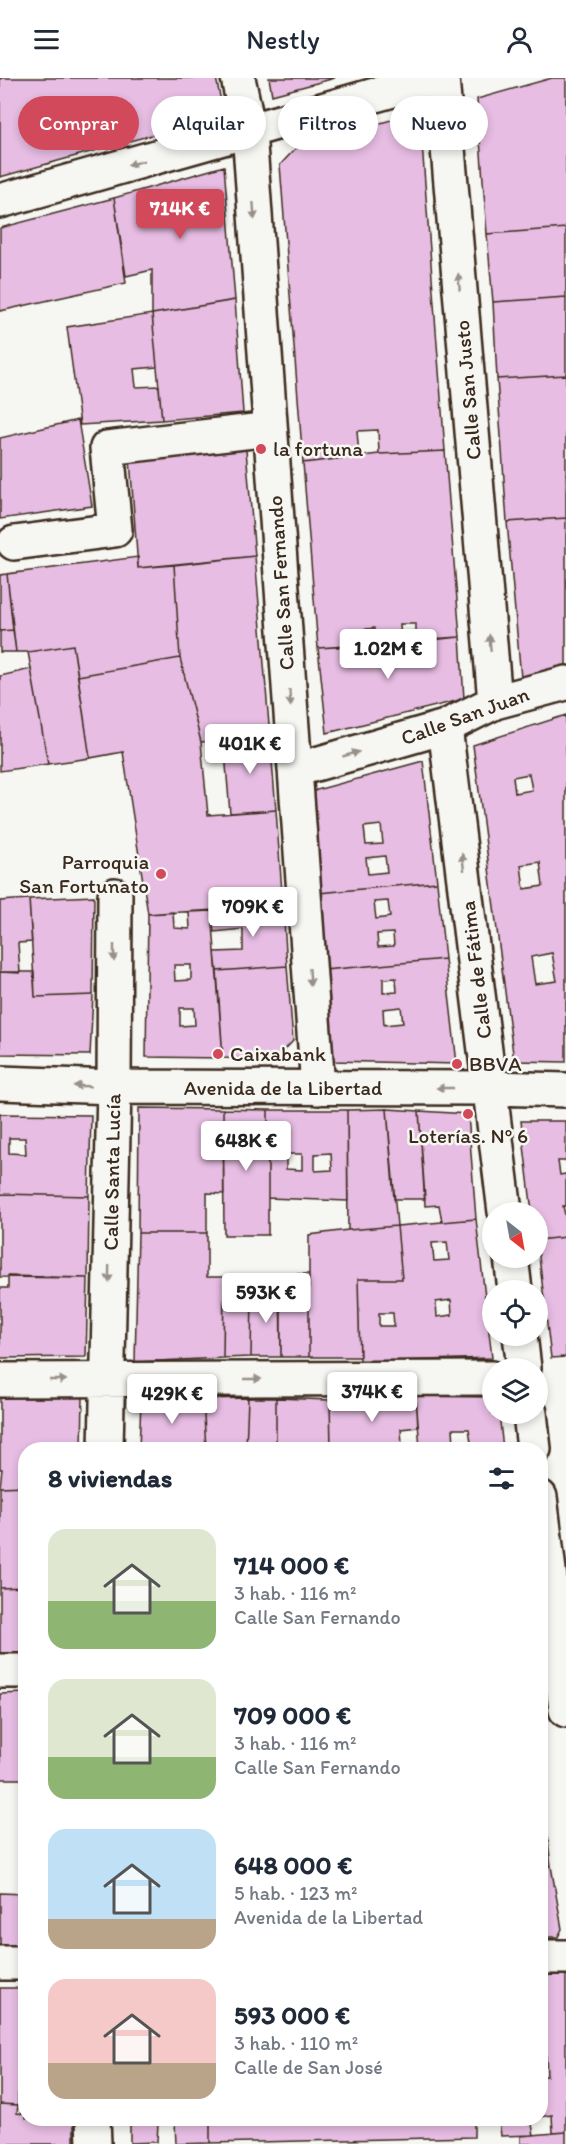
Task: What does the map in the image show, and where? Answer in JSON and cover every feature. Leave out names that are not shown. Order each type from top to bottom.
[{"type":"street","name":"Calle San Fernando","points":[[238,78],[242,96]]},
{"type":"street","points":[[266,126],[435,78]]},
{"type":"street","name":"Calle San Justo","points":[[442,78],[495,702]]},
{"type":"street","points":[[0,201],[181,150]]},
{"type":"street","name":"Calle San Fernando","points":[[250,150],[318,1089]]},
{"type":"street","points":[[14,543],[115,531],[107,448],[270,429]]},
{"type":"street","name":"Calle San Juan","points":[[295,770],[445,728],[495,702],[566,683]]},
{"type":"street","name":"Calle de Fátima","points":[[445,728],[504,1202]]},
{"type":"street","name":"Calle Santa Lucía","points":[[106,1442],[114,1087],[115,895]]},
{"type":"street","name":"Avenida de la Libertad","points":[[0,1083],[114,1087],[566,1090]]},
{"type":"street","points":[[0,1380],[482,1378]]},
{"type":"street","points":[[531,1424],[533,1442]]},
{"type":"street","points":[[548,1636],[549,1653],[566,1710]]},
{"type":"street","points":[[0,1671],[18,1671]]},
{"type":"street","points":[[548,1958],[566,1957]]},
{"type":"street","points":[[0,1964],[18,1963]]},
{"type":"street","points":[[93,2126],[94,2144]]},
{"type":"building","points":[[0,78],[216,78],[220,96],[151,96],[151,135],[139,139],[139,96],[18,96],[18,150],[98,150],[0,177]]},
{"type":"building","points":[[269,78],[335,78],[272,95]]},
{"type":"building","points":[[552,78],[566,78],[566,228],[487,234],[481,150],[488,150],[488,96]]},
{"type":"building","points":[[390,120],[390,150],[422,150],[445,451],[379,454],[378,430],[357,431],[359,456],[303,463],[280,165],[294,150],[378,150],[378,124]]},
{"type":"building","points":[[224,166],[235,300],[152,314],[152,270],[126,276],[114,198]]},
{"type":"building","points":[[114,198],[126,283],[0,311],[0,228]]},
{"type":"building","points":[[566,228],[566,297],[493,302],[487,234]]},
{"type":"building","points":[[566,297],[566,375],[497,379],[493,302]]},
{"type":"building","points":[[235,300],[243,413],[162,420],[152,314]]},
{"type":"building","points":[[152,314],[157,367],[134,369],[136,387],[159,386],[162,420],[80,425],[67,327]]},
{"type":"building","points":[[566,375],[566,518],[507,522],[497,379]]},
{"type":"building","points":[[78,420],[92,506],[0,519],[0,438]]},
{"type":"building","points":[[246,450],[255,556],[138,568],[130,459]]},
{"type":"building","points":[[445,451],[460,637],[416,640],[416,624],[400,624],[401,643],[375,645],[374,628],[358,630],[359,645],[318,648],[303,463],[379,454]]},
{"type":"building","points":[[566,518],[566,670],[538,672],[539,678],[521,678],[507,522]]},
{"type":"building","points":[[255,556],[270,737],[201,742],[180,658],[174,565]]},
{"type":"building","points":[[138,557],[138,568],[174,565],[180,658],[78,676],[73,645],[16,652],[7,574]]},
{"type":"building","points":[[7,574],[13,630],[0,631],[0,575]]},
{"type":"building","points":[[13,630],[16,652],[0,652],[0,631]]},
{"type":"building","points":[[460,637],[464,699],[327,733],[318,648]]},
{"type":"building","points":[[73,645],[90,758],[48,764],[28,652]]},
{"type":"building","points":[[180,658],[201,742],[208,815],[276,810],[283,906],[148,914],[123,752],[90,758],[78,676]]},
{"type":"building","points":[[31,669],[48,764],[0,771],[0,676]]},
{"type":"building","points":[[566,715],[566,1062],[514,1061],[473,745]],"holes":[[[529,774],[532,790],[515,793],[513,777]],[[540,862],[543,886],[524,889],[521,865]],[[552,953],[557,981],[535,984],[531,957]]]},
{"type":"building","points":[[270,737],[276,810],[230,813],[224,741]]},
{"type":"building","points":[[423,761],[437,882],[319,893],[313,791]],"holes":[[[381,825],[383,844],[366,845],[364,827]],[[385,856],[387,872],[368,874],[366,858]]]},
{"type":"building","points":[[437,882],[445,959],[324,970],[319,893]],"holes":[[[388,901],[390,917],[376,919],[374,902]],[[393,933],[394,946],[378,947],[377,934]]]},
{"type":"building","points":[[94,896],[93,995],[35,997],[29,899]]},
{"type":"building","points":[[29,899],[32,942],[18,943],[20,973],[0,972],[0,901]]},
{"type":"building","points":[[283,906],[287,966],[217,971],[215,952],[243,951],[243,929],[214,932],[212,911]]},
{"type":"building","points":[[212,911],[223,1058],[146,1057],[148,914],[173,912],[174,928],[190,929],[189,912]],"holes":[[[174,965],[191,965],[191,980],[175,981]],[[180,1008],[194,1008],[195,1025],[180,1026]]]},
{"type":"building","points":[[445,959],[457,1064],[332,1061],[324,970]],"holes":[[[396,978],[397,992],[383,993],[383,979]],[[401,1007],[403,1023],[384,1025],[383,1009]]]},
{"type":"building","points":[[287,966],[293,1041],[275,1060],[223,1058],[217,971]]},
{"type":"building","points":[[0,972],[34,972],[35,997],[93,995],[90,1055],[0,1054]]},
{"type":"building","points":[[139,1108],[223,1109],[224,1194],[207,1193],[207,1233],[138,1233]]},
{"type":"building","points":[[223,1109],[268,1110],[268,1235],[224,1235]]},
{"type":"building","points":[[387,1109],[419,1111],[425,1199],[394,1199]]},
{"type":"building","points":[[387,1109],[397,1226],[348,1230],[347,1110]]},
{"type":"building","points":[[268,1110],[347,1110],[348,1201],[268,1198]],"holes":[[[331,1153],[332,1170],[315,1171],[315,1154]],[[286,1154],[302,1154],[302,1170],[286,1169]]]},
{"type":"building","points":[[419,1111],[468,1114],[476,1219],[442,1222],[439,1205],[425,1206]]},
{"type":"building","points":[[0,1114],[91,1115],[89,1196],[0,1194]],"holes":[[[9,1138],[25,1138],[26,1154],[9,1153]]]},
{"type":"building","points":[[521,1121],[566,1121],[566,1161],[558,1161],[560,1175],[566,1174],[566,1206],[563,1206],[566,1237],[548,1239],[548,1202],[531,1202]]},
{"type":"building","points":[[0,1194],[89,1196],[88,1278],[0,1277]]},
{"type":"building","points":[[476,1219],[483,1280],[482,1346],[491,1346],[492,1358],[360,1362],[358,1279],[402,1279],[397,1226]],"holes":[[[447,1242],[449,1260],[434,1261],[432,1243]],[[451,1300],[452,1315],[437,1317],[436,1302]],[[379,1313],[393,1313],[394,1326],[379,1326]]]},
{"type":"building","points":[[397,1226],[402,1279],[358,1279],[360,1357],[309,1357],[309,1235]]},
{"type":"building","points":[[138,1233],[207,1233],[207,1277],[224,1277],[223,1358],[135,1362]]},
{"type":"building","points":[[566,1237],[566,1357],[551,1358],[548,1333],[548,1280],[542,1280],[540,1268],[548,1268],[548,1239]]},
{"type":"building","points":[[280,1274],[309,1274],[309,1357],[281,1357]]},
{"type":"building","points":[[8,1276],[88,1278],[86,1357],[0,1358],[0,1288],[8,1288]]},
{"type":"building","points":[[224,1291],[252,1291],[251,1357],[223,1358]]},
{"type":"building","points":[[252,1291],[281,1292],[281,1357],[251,1357]]},
{"type":"building","points":[[0,1395],[83,1397],[82,1442],[18,1442],[18,1486],[0,1487],[2,1469],[0,1469]]},
{"type":"building","points":[[416,1396],[482,1397],[482,1424],[500,1424],[502,1442],[471,1442],[469,1429],[453,1429],[454,1442],[419,1442]]},
{"type":"building","points":[[416,1396],[418,1427],[401,1429],[402,1442],[331,1442],[330,1400]]},
{"type":"building","points":[[248,1398],[276,1398],[276,1442],[246,1442]]},
{"type":"building","points":[[248,1398],[246,1442],[206,1442],[203,1399]]},
{"type":"building","points":[[276,1398],[330,1400],[331,1442],[276,1442]]},
{"type":"building","points":[[203,1399],[206,1442],[139,1442],[141,1401]]},
{"type":"building","points":[[18,1486],[18,1587],[0,1588],[0,1487]]},
{"type":"building","points":[[18,1587],[18,1655],[0,1656],[0,1588]]},
{"type":"building","points":[[18,1693],[18,1779],[0,1779],[0,1694]]},
{"type":"building","points":[[548,1840],[551,1866],[548,1866]]},
{"type":"building","points":[[548,1866],[551,1866],[562,1929],[558,1937],[548,1937]]},
{"type":"building","points":[[0,1893],[18,1894],[18,1950],[0,1950]]},
{"type":"building","points":[[548,1975],[566,1975],[566,2132],[553,2133],[552,2115],[548,2116]]},
{"type":"building","points":[[0,1988],[18,1988],[18,2105],[0,2104]]},
{"type":"building","points":[[0,2104],[18,2105],[18,2126],[74,2126],[74,2144],[0,2144]]},
{"type":"building","points":[[130,2126],[158,2126],[157,2142],[130,2143]]},
{"type":"building","points":[[175,2126],[210,2126],[210,2143],[176,2144]]},
{"type":"building","points":[[210,2126],[474,2126],[474,2137],[210,2143]]},
{"type":"building","points":[[500,2126],[532,2126],[534,2135],[501,2136]]},
{"type":"building","points":[[566,2132],[566,2144],[521,2144],[521,2136]]},
{"type":"place","name":"la fortuna","points":[[261,449]]},
{"type":"place","name":"Parroquia San Fortunato","points":[[161,874]]},
{"type":"place","name":"Caixabank","points":[[218,1054]]},
{"type":"place","name":"BBVA","points":[[457,1064]]},
{"type":"place","name":"Loterías. Nº 6","points":[[468,1114]]}]
